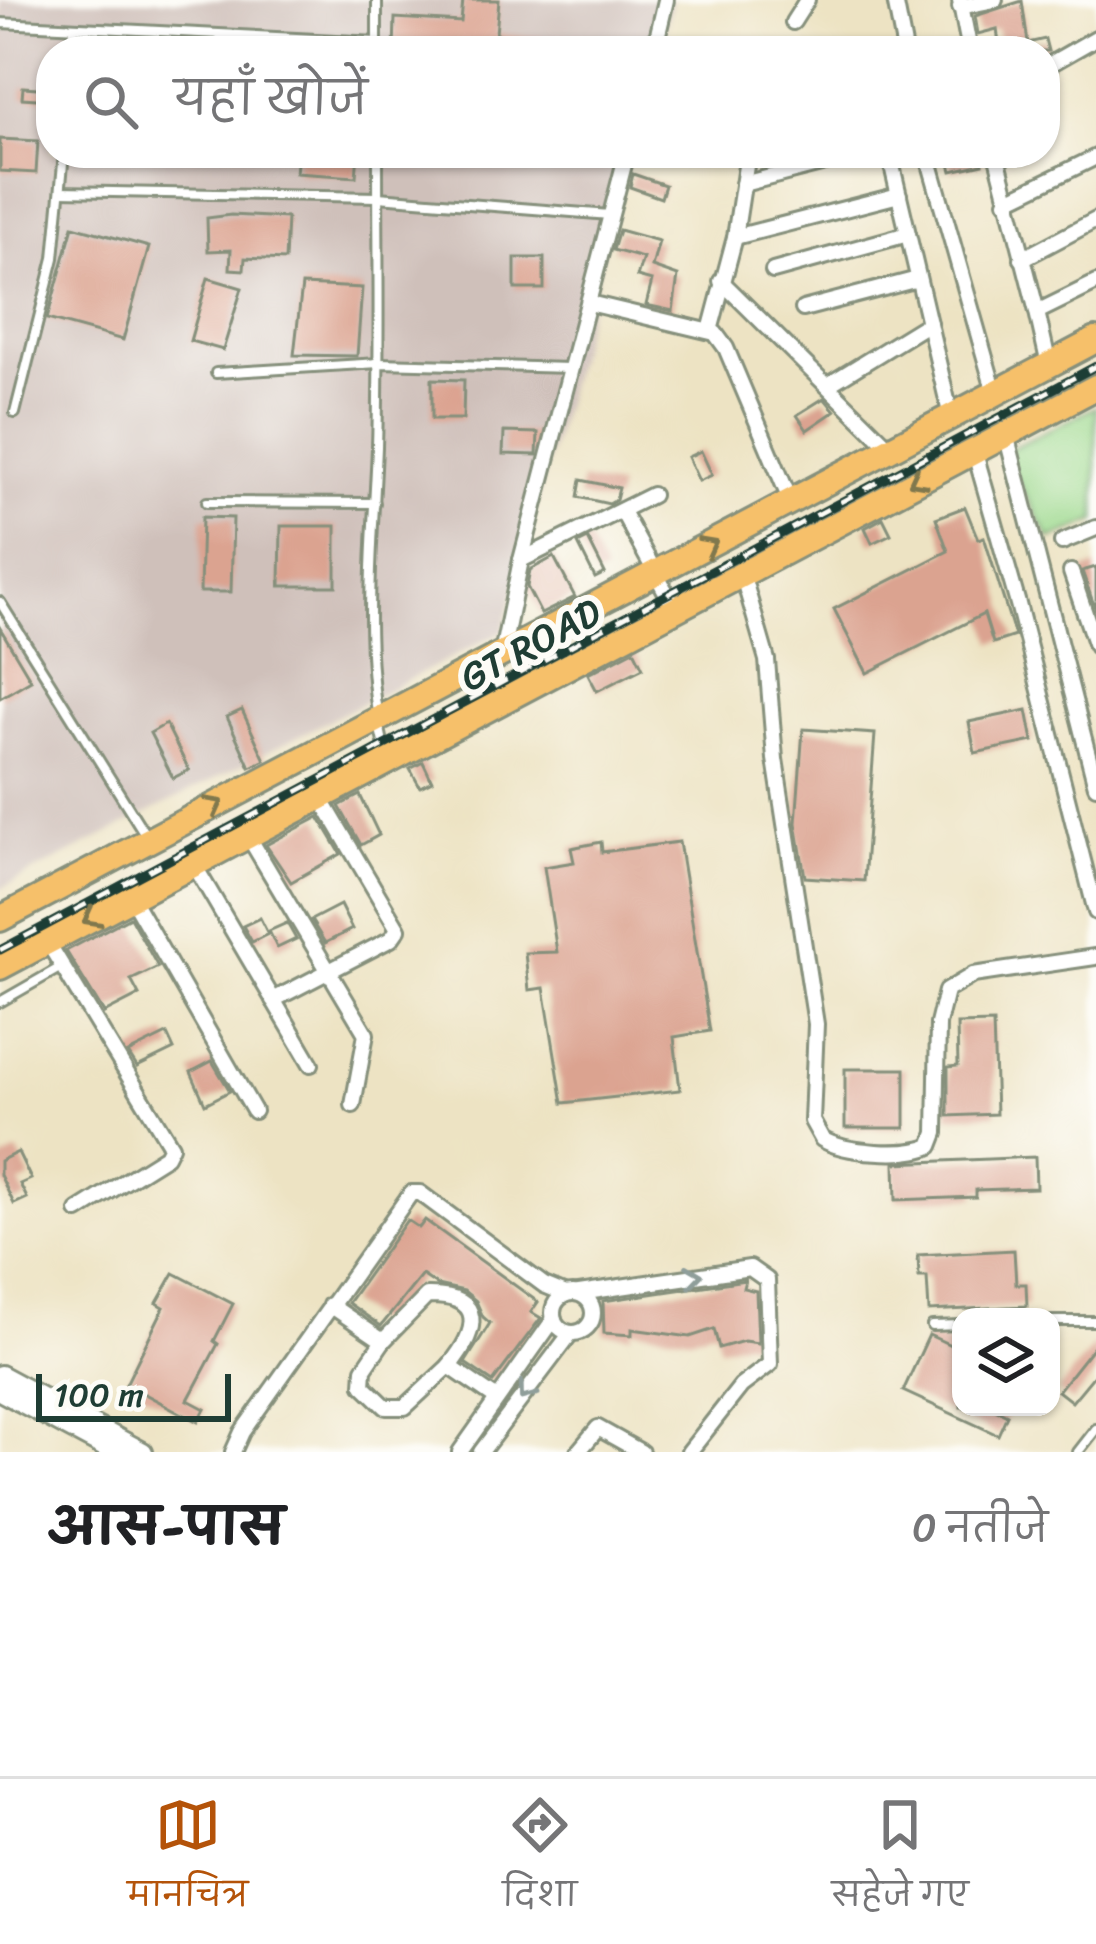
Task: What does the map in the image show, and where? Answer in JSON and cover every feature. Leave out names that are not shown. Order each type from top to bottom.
[{"type":"highway","name":"GT ROAD","points":[[0,919],[995,393],[1049,365],[1093,350]]},
{"type":"highway","name":"GT ROAD","points":[[0,967],[1096,388]]},
{"type":"street","points":[[658,36],[666,0]]},
{"type":"street","points":[[793,22],[807,0]]},
{"type":"street","points":[[895,0],[902,36]]},
{"type":"street","points":[[967,36],[960,4],[995,0]]},
{"type":"street","points":[[1060,58],[1096,38]]},
{"type":"street","points":[[1006,201],[1096,158]]},
{"type":"street","points":[[502,653],[520,560],[623,168]]},
{"type":"street","points":[[710,331],[735,237],[746,168]]},
{"type":"street","points":[[743,184],[805,168]]},
{"type":"street","points":[[892,168],[951,417]]},
{"type":"street","points":[[931,168],[995,393]]},
{"type":"street","points":[[999,168],[1049,365]]},
{"type":"street","points":[[735,237],[898,195]]},
{"type":"street","points":[[1022,260],[1096,220]]},
{"type":"street","points":[[773,271],[908,234]]},
{"type":"street","points":[[802,309],[918,279]]},
{"type":"street","points":[[722,281],[891,449]]},
{"type":"street","points":[[1037,312],[1096,283]]},
{"type":"street","points":[[589,303],[710,331],[726,347],[791,502]]},
{"type":"street","points":[[828,385],[929,323]]},
{"type":"street","points":[[1006,434],[1096,785]]},
{"type":"street","points":[[974,450],[1096,912]]},
{"type":"street","points":[[520,560],[652,495]]},
{"type":"street","points":[[622,511],[674,609]]},
{"type":"street","points":[[1062,542],[1096,528]]},
{"type":"street","points":[[1071,572],[1091,615],[1096,646]]},
{"type":"street","points":[[742,573],[767,660],[775,760],[816,1024],[812,1121],[822,1139],[848,1149],[918,1151],[931,1146],[936,1133],[938,1024],[946,991],[974,975],[1095,957]]},
{"type":"street","points":[[273,1000],[391,939],[398,929],[320,795]]},
{"type":"street","points":[[247,834],[367,1041],[353,1105]]},
{"type":"street","points":[[193,863],[311,1064]]},
{"type":"street","points":[[131,897],[254,1111]]},
{"type":"street","points":[[47,941],[171,1146],[166,1156],[78,1210]]},
{"type":"street","points":[[232,1452],[330,1305],[408,1196],[416,1192],[544,1285],[590,1300],[594,1312],[584,1330],[572,1333],[481,1452]]},
{"type":"street","points":[[460,1452],[554,1319],[556,1303],[572,1293],[750,1268],[767,1280],[770,1364],[741,1386],[689,1452]]},
{"type":"street","points":[[427,1296],[445,1296],[464,1304],[472,1317],[472,1333],[449,1366],[405,1407],[386,1407],[363,1384],[364,1369],[383,1341],[427,1296]]},
{"type":"street","points":[[330,1305],[383,1341]]},
{"type":"street","points":[[554,1319],[572,1333]]},
{"type":"street","points":[[449,1366],[497,1399]]},
{"type":"street","points":[[0,1376],[114,1452]]},
{"type":"street","points":[[0,1391],[143,1452]]},
{"type":"street","points":[[578,1452],[598,1428],[641,1452]]},
{"type":"lane","points":[[377,0],[377,36]]},
{"type":"lane","points":[[0,23],[218,36]]},
{"type":"lane","points":[[73,36],[74,27]]},
{"type":"lane","points":[[15,413],[54,258],[63,168]]},
{"type":"lane","points":[[378,168],[379,363],[371,628],[376,719],[387,759]]},
{"type":"lane","points":[[61,190],[378,197],[611,215]]},
{"type":"lane","points":[[216,373],[379,363],[569,368]]},
{"type":"lane","points":[[207,502],[375,503]]},
{"type":"lane","points":[[0,602],[149,840]]},
{"type":"lane","points":[[0,1002],[64,966]]},
{"type":"lane","points":[[1060,1321],[1096,1322]]},
{"type":"lane","points":[[932,1326],[952,1325]]},
{"type":"lane","points":[[1078,1452],[1096,1429]]},
{"type":"shaded area","points":[[0,0],[673,0],[663,36],[36,36],[36,168],[627,168],[503,631],[0,889]]},
{"type":"green space","points":[[1096,407],[1096,521],[1050,539],[1002,453]]},
{"type":"building","points":[[463,0],[499,0],[496,34],[519,36],[394,36],[395,18],[461,22]]},
{"type":"building","points":[[1022,1],[1027,36],[998,36],[997,29],[978,34],[975,16]]},
{"type":"building","points":[[23,87],[36,88],[36,99],[22,98]]},
{"type":"building","points":[[0,139],[36,141],[36,173],[0,171]]},
{"type":"building","points":[[296,168],[357,168],[356,177],[296,173]]},
{"type":"building","points":[[633,174],[665,185],[661,198],[630,187]]},
{"type":"building","points":[[207,218],[287,218],[285,260],[245,258],[244,270],[230,269],[231,250],[208,251]]},
{"type":"building","points":[[73,226],[149,247],[123,340],[47,319]]},
{"type":"building","points":[[619,230],[659,241],[652,267],[678,276],[673,311],[646,305],[652,281],[637,277],[643,258],[613,250]]},
{"type":"building","points":[[515,258],[544,258],[544,289],[515,289]]},
{"type":"building","points":[[208,278],[242,288],[223,350],[190,341]]},
{"type":"building","points":[[302,285],[362,288],[357,356],[294,355]]},
{"type":"building","points":[[432,379],[464,380],[463,419],[432,419]]},
{"type":"building","points":[[824,398],[835,411],[807,430],[797,415]]},
{"type":"building","points":[[504,432],[538,433],[537,455],[503,454]]},
{"type":"building","points":[[701,451],[712,475],[699,481],[688,457]]},
{"type":"building","points":[[581,480],[619,488],[616,500],[609,504],[578,497]]},
{"type":"building","points":[[965,507],[978,539],[984,537],[1015,636],[993,643],[984,614],[867,673],[834,609],[948,551],[936,518]]},
{"type":"building","points":[[202,517],[233,518],[231,592],[200,592]]},
{"type":"building","points":[[883,518],[891,534],[872,543],[865,528]]},
{"type":"building","points":[[281,526],[336,526],[336,586],[280,586]]},
{"type":"building","points":[[588,539],[605,573],[595,578],[578,544]]},
{"type":"building","points":[[554,557],[575,597],[541,614],[527,587],[530,570]]},
{"type":"building","points":[[1096,567],[1096,611],[1082,571]]},
{"type":"building","points":[[0,628],[31,680],[0,698]]},
{"type":"building","points":[[634,650],[643,668],[597,691],[588,674]]},
{"type":"building","points":[[242,710],[265,760],[250,767],[227,717]]},
{"type":"building","points":[[1027,710],[1033,741],[975,753],[969,722]]},
{"type":"building","points":[[166,724],[189,770],[173,778],[150,733]]},
{"type":"building","points":[[803,729],[875,734],[864,881],[805,877],[796,823]]},
{"type":"building","points":[[423,762],[432,781],[420,787],[410,769]]},
{"type":"building","points":[[360,795],[379,835],[361,845],[339,806]]},
{"type":"building","points":[[319,817],[341,854],[291,882],[266,845]]},
{"type":"building","points":[[601,842],[602,852],[679,842],[710,1031],[674,1037],[680,1090],[563,1103],[544,988],[529,990],[525,953],[557,952],[544,867],[574,862],[571,848]]},
{"type":"building","points":[[340,905],[352,929],[325,943],[311,920]]},
{"type":"building","points":[[130,917],[158,967],[131,980],[139,995],[104,1013],[66,951]]},
{"type":"building","points":[[260,918],[268,934],[252,942],[243,926]]},
{"type":"building","points":[[287,923],[296,939],[277,948],[269,931]]},
{"type":"building","points":[[993,1023],[996,1114],[948,1116],[948,1067],[958,1066],[957,1024]]},
{"type":"building","points":[[167,1034],[174,1049],[137,1067],[128,1053]]},
{"type":"building","points":[[212,1061],[230,1091],[205,1104],[191,1072]]},
{"type":"building","points":[[845,1069],[905,1069],[905,1128],[845,1128]]},
{"type":"building","points":[[18,1152],[31,1179],[20,1184],[27,1198],[14,1204],[0,1175],[0,1161]]},
{"type":"building","points":[[1035,1157],[1036,1188],[976,1190],[976,1197],[896,1200],[895,1163]]},
{"type":"building","points":[[407,1220],[419,1228],[425,1220],[538,1302],[531,1312],[541,1318],[493,1382],[465,1363],[490,1323],[464,1291],[437,1285],[422,1275],[381,1326],[348,1303]]},
{"type":"building","points":[[1014,1250],[1016,1284],[1026,1284],[1027,1306],[929,1311],[927,1277],[919,1277],[918,1255]]},
{"type":"building","points":[[174,1273],[233,1304],[188,1400],[205,1409],[198,1422],[126,1384],[164,1307],[157,1303]]},
{"type":"building","points":[[745,1280],[743,1288],[756,1291],[758,1343],[744,1341],[719,1348],[714,1329],[690,1337],[632,1329],[632,1335],[604,1333],[603,1301]]},
{"type":"building","points":[[929,1335],[952,1346],[952,1414],[903,1391]]},
{"type":"building","points":[[1096,1343],[1096,1373],[1072,1402],[1060,1388]]},
{"type":"building","points":[[957,1416],[1007,1416],[998,1435]]},
{"type":"railway","points":[[0,950],[1096,366]]}]
